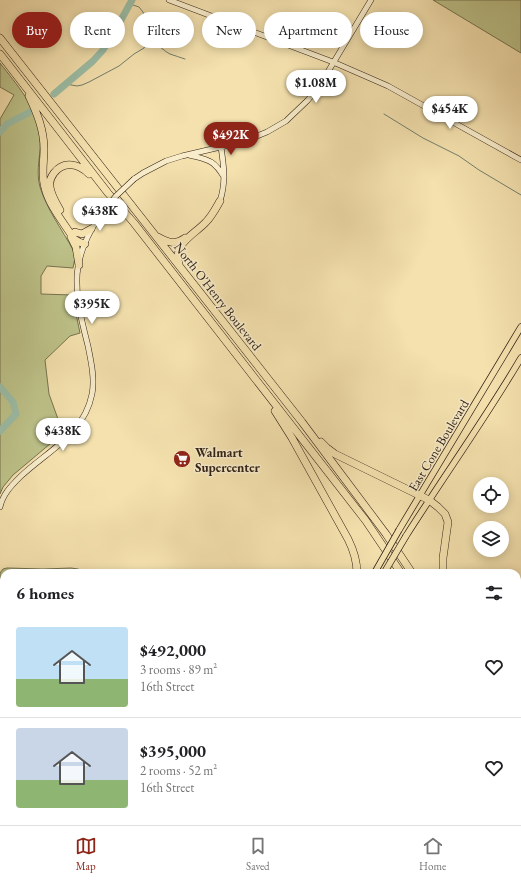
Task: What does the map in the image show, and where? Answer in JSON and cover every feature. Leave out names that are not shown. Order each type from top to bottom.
[{"type":"highway","name":"North O'Henry Boulevard","points":[[0,38],[302,422],[386,534],[409,569]]},
{"type":"highway","name":"North O'Henry Boulevard","points":[[0,54],[366,521],[398,569]]},
{"type":"highway","points":[[22,82],[36,110],[43,132],[44,149],[42,176],[45,189],[51,204],[71,231],[85,244]]},
{"type":"highway","points":[[79,265],[76,247],[71,231],[49,186],[51,178],[54,172],[62,166],[69,164],[77,165],[84,169],[108,193]]},
{"type":"highway","points":[[180,268],[178,250],[182,244],[207,221],[220,201]]},
{"type":"highway","points":[[71,231],[82,234],[91,229]]},
{"type":"highway","points":[[155,235],[166,242],[172,243],[180,242],[197,230]]},
{"type":"highway","points":[[250,374],[292,438],[348,539],[357,562],[357,569]]},
{"type":"highway","points":[[302,422],[327,448],[335,454],[429,500],[445,514],[448,522],[443,569]]},
{"type":"main road","points":[[169,0],[334,62],[388,86],[521,160]]},
{"type":"main road","points":[[0,507],[9,487],[27,470],[70,436],[86,411],[92,395],[93,383],[90,360],[77,283],[79,265],[85,244],[91,229],[102,213],[116,196],[134,179],[166,161],[252,139],[286,121],[314,93],[326,76],[371,0]]},
{"type":"main road","points":[[220,201],[225,177],[222,147]]},
{"type":"main road","points":[[188,155],[203,158],[214,164],[225,177]]},
{"type":"main road","name":"East Cone Boulevard","points":[[376,569],[521,327]]},
{"type":"main road","name":"East Cone Boulevard","points":[[386,569],[429,500],[492,406],[521,358]]},
{"type":"green space","points":[[433,0],[521,0],[521,53]]},
{"type":"green space","points":[[0,63],[25,97],[35,115],[40,135],[38,174],[40,187],[51,212],[73,250],[75,258],[73,268],[47,266],[41,276],[41,294],[72,295],[80,333],[70,336],[45,360],[49,394],[63,433],[13,475],[3,487],[0,494],[0,119],[14,95],[0,87]]},
{"type":"green space","points":[[7,568],[43,569],[3,569]]},
{"type":"green space","points":[[71,568],[78,569],[43,569]]},
{"type":"waterway","points":[[54,94],[93,61],[103,50],[132,0]]},
{"type":"waterway","points":[[66,84],[77,86],[89,82],[119,66],[144,48],[147,41],[148,30],[143,12],[139,7],[130,4]]},
{"type":"waterway","points":[[161,48],[170,54],[185,59]]},
{"type":"waterway","points":[[0,132],[7,124],[32,111]]},
{"type":"waterway","points":[[384,114],[423,138],[459,156],[479,170],[521,195]]},
{"type":"waterway","points":[[0,387],[13,402],[16,414],[0,431]]},
{"type":"place","name":"Walmart Supercenter","points":[[182,459]]}]
